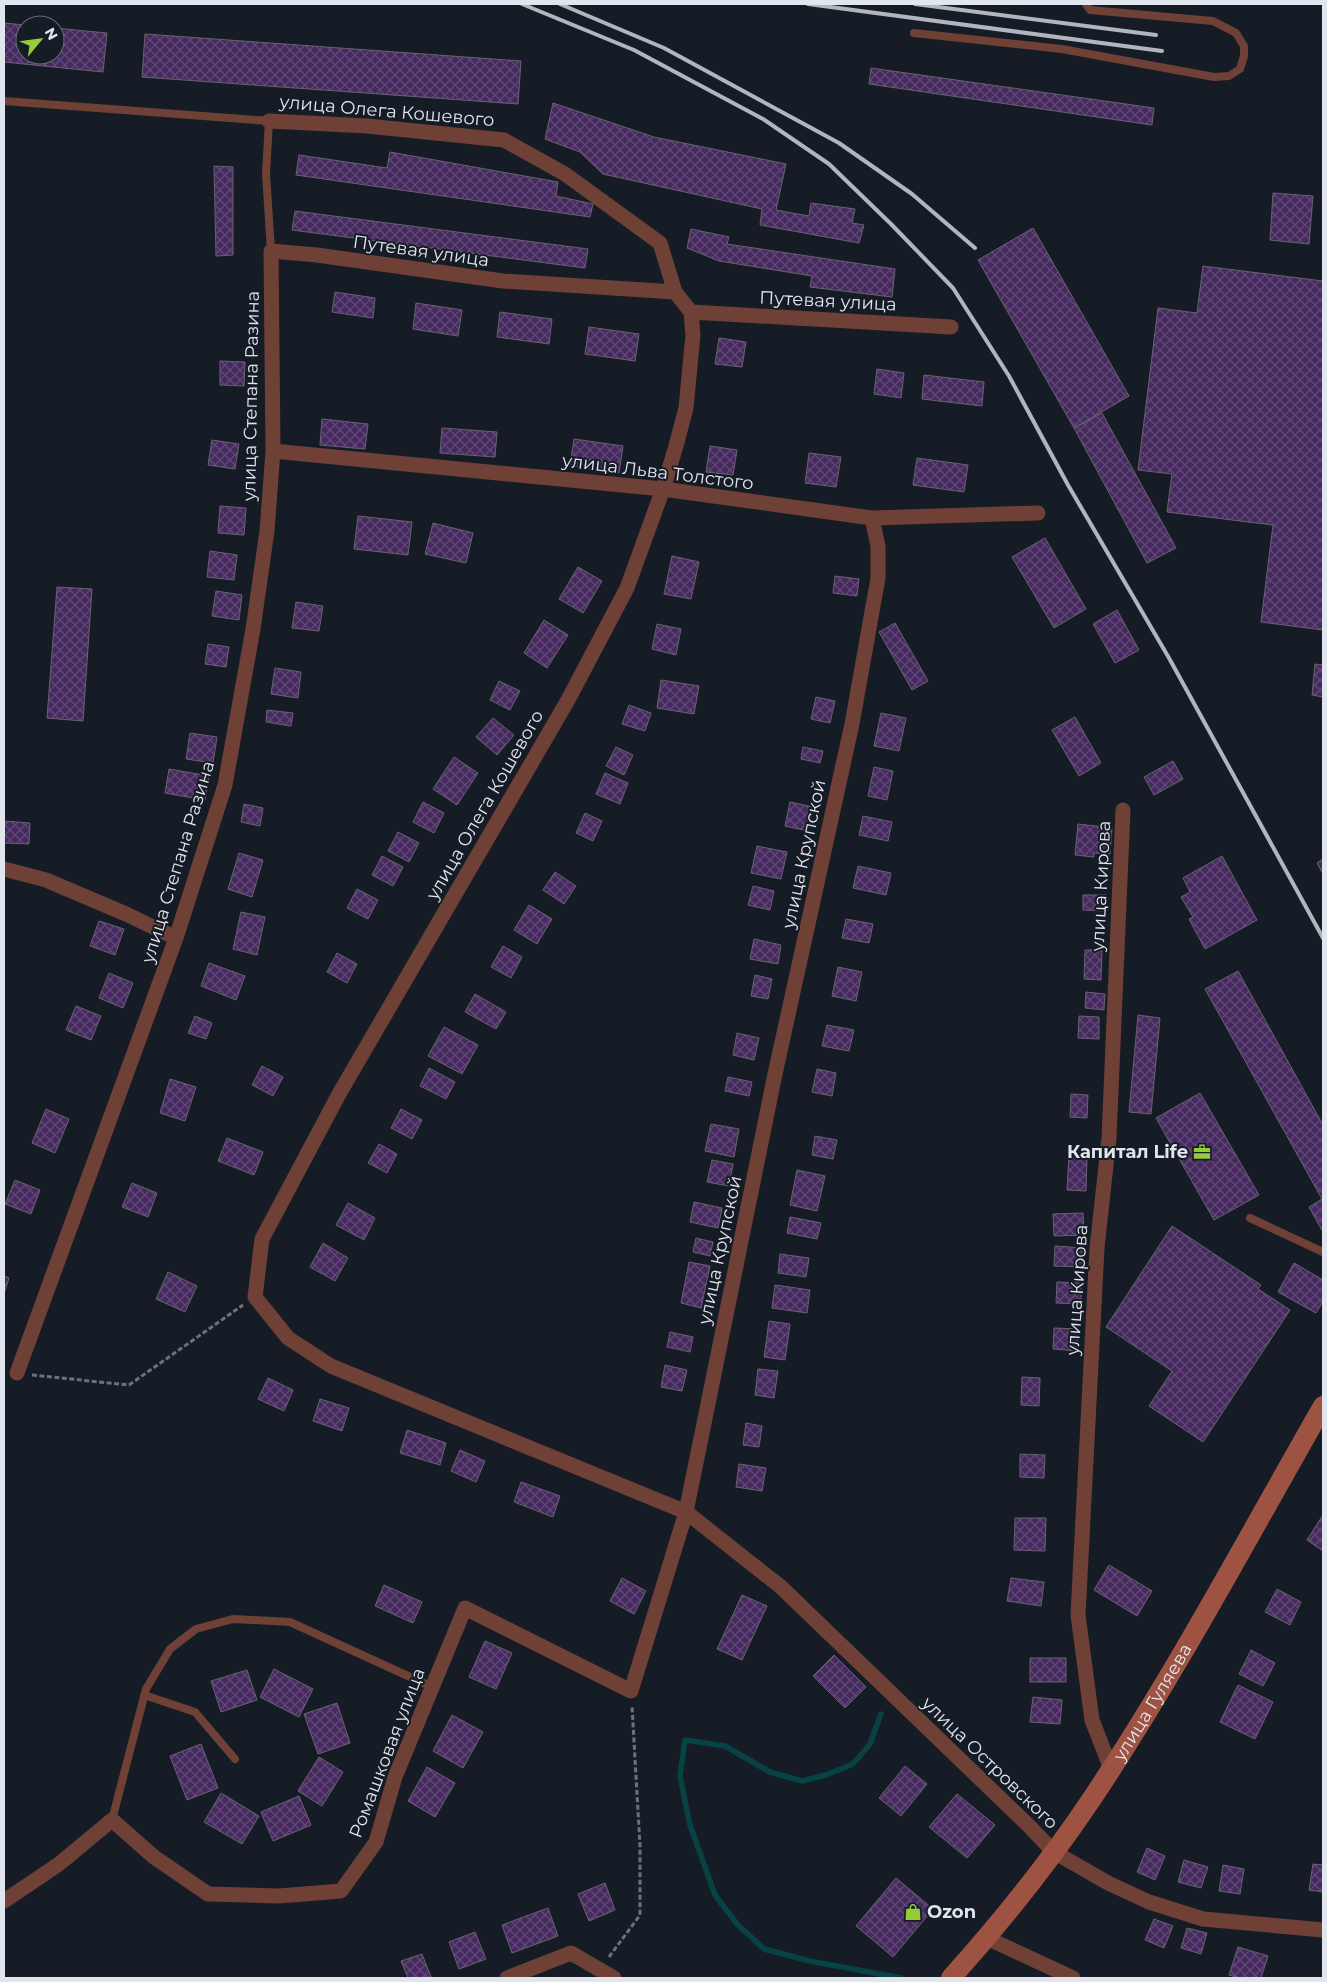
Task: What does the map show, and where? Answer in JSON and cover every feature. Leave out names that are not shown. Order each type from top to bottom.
[{"type":"main road","name":"улица Гуляева","points":[[951,1978],[987,1938],[1054,1852],[1111,1769],[1205,1613],[1323,1406]]},
{"type":"street","name":"улица Олега Кошевого","points":[[269,121],[367,126],[504,140],[565,174],[660,243],[675,292]]},
{"type":"street","name":"Путевая улица","points":[[272,251],[502,281],[675,292]]},
{"type":"street","name":"улица Степана Разина","points":[[17,1373],[176,938],[225,785],[253,629],[267,531],[273,451],[272,251]]},
{"type":"street","points":[[675,292],[691,312]]},
{"type":"street","name":"улица Олега Кошевого","points":[[255,1297],[262,1239],[340,1094],[568,700],[627,588],[662,489],[686,408],[693,335],[691,312]]},
{"type":"street","name":"Путевая улица","points":[[691,312],[951,327]]},
{"type":"street","name":"улица Льва Толстого","points":[[273,451],[662,489],[872,518],[1038,513]]},
{"type":"street","name":"улица Крупской","points":[[686,1512],[775,1074],[852,724],[878,578],[878,546],[872,518]]},
{"type":"street","name":"улица Кирова","points":[[1111,1769],[1092,1720],[1078,1615],[1097,1248],[1109,1138],[1123,810]]},
{"type":"street","points":[[4,868],[46,880],[126,914],[176,938]]},
{"type":"street","points":[[255,1297],[288,1338],[331,1366],[686,1512],[631,1691]]},
{"type":"street","name":"улица Островского","points":[[686,1512],[781,1587],[1054,1852],[1108,1883],[1149,1902],[1203,1919],[1323,1930]]},
{"type":"street","name":"Ромашковая улица","points":[[112,1820],[154,1857],[208,1894],[279,1896],[341,1891],[376,1842],[395,1777],[465,1608],[631,1691]]},
{"type":"street","points":[[4,1900],[59,1864],[112,1820]]},
{"type":"street","points":[[987,1938],[1073,1978]]},
{"type":"street","points":[[507,1978],[571,1953],[614,1978]]},
{"type":"lane","points":[[914,33],[1062,49],[1214,77],[1230,76],[1240,69],[1244,56],[1244,46],[1236,33],[1213,21],[1090,10],[1086,4]]},
{"type":"lane","points":[[4,101],[269,121],[266,174],[272,251]]},
{"type":"lane","points":[[1250,1218],[1323,1252]]},
{"type":"lane","points":[[112,1820],[146,1689],[170,1649],[196,1629],[233,1619],[290,1622],[432,1687]]},
{"type":"lane","points":[[144,1695],[195,1712],[235,1758]]},
{"type":"path","points":[[17,1373],[129,1385],[255,1297]]},
{"type":"path","points":[[600,1969],[640,1915],[640,1846],[631,1691]]},
{"type":"building","points":[[4,23],[15,24],[15,63],[4,62]]},
{"type":"building","points":[[65,29],[107,33],[103,72],[34,65],[65,65]]},
{"type":"building","points":[[145,34],[521,61],[518,104],[142,77]]},
{"type":"building","points":[[871,68],[1154,108],[1152,125],[869,84]]},
{"type":"building","points":[[553,103],[654,137],[786,164],[776,210],[809,216],[811,203],[855,209],[852,223],[864,225],[859,243],[760,225],[762,209],[603,174],[580,152],[545,139]]},
{"type":"building","points":[[390,152],[558,182],[556,196],[593,204],[590,217],[296,175],[299,155],[387,168]]},
{"type":"building","points":[[214,166],[233,167],[233,255],[216,256]]},
{"type":"building","points":[[1273,193],[1313,196],[1309,244],[1270,240]]},
{"type":"building","points":[[295,211],[588,249],[585,268],[292,230]]},
{"type":"building","points":[[1033,228],[1129,396],[1074,428],[978,260]]},
{"type":"building","points":[[691,229],[729,237],[727,244],[895,269],[892,297],[810,287],[812,276],[719,261],[687,248]]},
{"type":"building","points":[[1203,266],[1323,281],[1323,630],[1261,622],[1273,525],[1167,512],[1172,474],[1138,470],[1158,308],[1197,313]]},
{"type":"building","points":[[335,292],[375,298],[373,318],[332,312]]},
{"type":"building","points":[[416,303],[462,310],[458,336],[413,329]]},
{"type":"building","points":[[500,312],[552,319],[549,344],[497,337]]},
{"type":"building","points":[[589,327],[639,334],[635,361],[585,354]]},
{"type":"building","points":[[719,338],[746,342],[742,367],[715,364]]},
{"type":"building","points":[[220,361],[245,362],[244,386],[220,385]]},
{"type":"building","points":[[877,369],[904,373],[901,398],[874,394]]},
{"type":"building","points":[[924,375],[984,382],[982,406],[922,399]]},
{"type":"building","points":[[1102,413],[1176,548],[1147,563],[1074,428]]},
{"type":"building","points":[[322,419],[368,424],[365,449],[320,445]]},
{"type":"building","points":[[442,428],[497,432],[495,457],[440,453]]},
{"type":"building","points":[[574,439],[623,446],[619,473],[570,465]]},
{"type":"building","points":[[212,440],[239,444],[235,469],[208,465]]},
{"type":"building","points":[[710,446],[737,450],[733,475],[706,472]]},
{"type":"building","points":[[809,453],[841,457],[836,487],[805,483]]},
{"type":"building","points":[[917,458],[968,465],[964,492],[913,485]]},
{"type":"building","points":[[220,506],[246,508],[244,535],[218,533]]},
{"type":"building","points":[[358,516],[412,522],[408,555],[354,549]]},
{"type":"building","points":[[433,523],[473,533],[466,563],[425,554]]},
{"type":"building","points":[[1045,538],[1086,609],[1054,628],[1012,557]]},
{"type":"building","points":[[210,551],[237,555],[234,580],[207,577]]},
{"type":"building","points":[[672,556],[699,562],[691,599],[664,594]]},
{"type":"building","points":[[578,567],[602,581],[583,613],[559,599]]},
{"type":"building","points":[[835,576],[859,579],[857,596],[833,593]]},
{"type":"building","points":[[57,587],[92,589],[83,721],[47,718]]},
{"type":"building","points":[[216,591],[242,595],[239,620],[212,616]]},
{"type":"building","points":[[296,602],[323,606],[319,631],[292,628]]},
{"type":"building","points":[[1117,610],[1139,650],[1115,663],[1093,624]]},
{"type":"building","points":[[544,620],[568,635],[547,668],[524,653]]},
{"type":"building","points":[[895,623],[928,681],[912,690],[879,632]]},
{"type":"building","points":[[657,624],[681,629],[676,655],[652,649]]},
{"type":"building","points":[[208,644],[229,647],[226,667],[205,664]]},
{"type":"building","points":[[1315,664],[1323,665],[1323,697],[1312,695]]},
{"type":"building","points":[[275,668],[301,672],[298,698],[271,694]]},
{"type":"building","points":[[661,680],[699,686],[694,714],[657,708]]},
{"type":"building","points":[[499,681],[520,691],[510,710],[490,700]]},
{"type":"building","points":[[816,697],[835,701],[830,723],[811,719]]},
{"type":"building","points":[[629,705],[651,713],[645,731],[622,724]]},
{"type":"building","points":[[267,710],[293,713],[291,726],[266,722]]},
{"type":"building","points":[[881,713],[906,718],[899,751],[874,746]]},
{"type":"building","points":[[1075,717],[1101,763],[1079,776],[1052,730]]},
{"type":"building","points":[[493,718],[514,735],[497,755],[476,737]]},
{"type":"building","points":[[190,733],[217,737],[213,763],[186,759]]},
{"type":"building","points":[[616,747],[633,755],[624,775],[606,766]]},
{"type":"building","points":[[803,747],[823,751],[820,763],[801,759]]},
{"type":"building","points":[[454,757],[478,773],[457,805],[433,789]]},
{"type":"building","points":[[1173,761],[1183,779],[1154,795],[1144,777]]},
{"type":"building","points":[[874,767],[893,771],[887,800],[868,796]]},
{"type":"building","points":[[169,769],[209,776],[205,800],[165,793]]},
{"type":"building","points":[[605,773],[628,783],[620,804],[596,794]]},
{"type":"building","points":[[423,802],[444,813],[434,833],[413,822]]},
{"type":"building","points":[[790,802],[813,807],[808,831],[785,826]]},
{"type":"building","points":[[244,804],[263,808],[260,826],[241,822]]},
{"type":"building","points":[[585,813],[602,821],[593,841],[576,833]]},
{"type":"building","points":[[863,816],[892,822],[888,841],[859,835]]},
{"type":"building","points":[[4,821],[30,823],[29,844],[4,843]]},
{"type":"building","points":[[1078,824],[1112,828],[1110,854],[1094,853],[1094,857],[1075,855]]},
{"type":"building","points":[[398,832],[419,843],[409,862],[388,851]]},
{"type":"building","points":[[757,846],[787,852],[781,879],[751,873]]},
{"type":"building","points":[[239,853],[263,860],[252,897],[228,889]]},
{"type":"building","points":[[382,856],[403,867],[393,886],[372,875]]},
{"type":"building","points":[[1222,856],[1257,920],[1205,949],[1189,919],[1193,917],[1181,897],[1190,892],[1183,878]]},
{"type":"building","points":[[1323,859],[1323,874],[1317,863]]},
{"type":"building","points":[[858,866],[891,873],[886,895],[853,888]]},
{"type":"building","points":[[555,872],[576,886],[564,904],[543,890]]},
{"type":"building","points":[[753,886],[774,891],[770,910],[748,905]]},
{"type":"building","points":[[357,889],[378,900],[368,919],[347,908]]},
{"type":"building","points":[[1083,895],[1106,895],[1106,911],[1083,910]]},
{"type":"building","points":[[529,905],[552,919],[537,944],[514,930]]},
{"type":"building","points":[[241,912],[265,917],[257,955],[233,949]]},
{"type":"building","points":[[846,919],[873,924],[869,943],[842,938]]},
{"type":"building","points":[[99,921],[124,929],[115,955],[90,946]]},
{"type":"building","points":[[754,939],[781,945],[778,964],[750,959]]},
{"type":"building","points":[[503,946],[522,957],[511,978],[491,967]]},
{"type":"building","points":[[1085,950],[1102,950],[1101,980],[1084,979]]},
{"type":"building","points":[[337,953],[357,964],[347,983],[327,972]]},
{"type":"building","points":[[209,963],[245,976],[236,1000],[201,986]]},
{"type":"building","points":[[838,967],[862,972],[856,1001],[832,996]]},
{"type":"building","points":[[1238,971],[1323,1125],[1323,1232],[1309,1207],[1322,1199],[1205,989]]},
{"type":"building","points":[[109,973],[133,983],[123,1008],[99,998]]},
{"type":"building","points":[[755,975],[772,979],[768,999],[751,996]]},
{"type":"building","points":[[1086,992],[1105,994],[1104,1010],[1085,1008]]},
{"type":"building","points":[[475,994],[506,1012],[496,1029],[465,1012]]},
{"type":"building","points":[[76,1006],[101,1016],[91,1040],[66,1030]]},
{"type":"building","points":[[1138,1015],[1160,1018],[1151,1114],[1129,1112]]},
{"type":"building","points":[[195,1016],[212,1023],[206,1039],[188,1033]]},
{"type":"building","points":[[1079,1016],[1099,1017],[1099,1039],[1078,1038]]},
{"type":"building","points":[[827,1025],[854,1030],[849,1051],[822,1046]]},
{"type":"building","points":[[444,1027],[478,1045],[462,1074],[428,1056]]},
{"type":"building","points":[[737,1033],[759,1038],[754,1060],[733,1055]]},
{"type":"building","points":[[262,1066],[283,1077],[273,1096],[252,1085]]},
{"type":"building","points":[[429,1068],[455,1082],[446,1099],[420,1086]]},
{"type":"building","points":[[817,1069],[836,1073],[832,1096],[812,1092]]},
{"type":"building","points":[[728,1077],[752,1082],[749,1096],[725,1091]]},
{"type":"building","points":[[170,1079],[196,1087],[185,1121],[160,1113]]},
{"type":"building","points":[[1200,1093],[1259,1195],[1214,1220],[1156,1118]]},
{"type":"building","points":[[1071,1094],[1088,1095],[1087,1118],[1070,1117]]},
{"type":"building","points":[[46,1109],[69,1119],[55,1153],[32,1143]]},
{"type":"building","points":[[401,1109],[422,1120],[412,1139],[391,1128]]},
{"type":"building","points":[[711,1124],[739,1129],[734,1157],[705,1151]]},
{"type":"building","points":[[815,1136],[837,1140],[833,1159],[812,1155]]},
{"type":"building","points":[[227,1138],[263,1152],[254,1175],[218,1161]]},
{"type":"building","points":[[379,1144],[397,1154],[387,1173],[368,1163]]},
{"type":"building","points":[[1069,1155],[1087,1156],[1086,1191],[1067,1190]]},
{"type":"building","points":[[712,1160],[733,1164],[729,1186],[707,1182]]},
{"type":"building","points":[[797,1170],[825,1176],[817,1211],[790,1205]]},
{"type":"building","points":[[15,1180],[40,1190],[31,1214],[5,1204]]},
{"type":"building","points":[[132,1183],[157,1193],[148,1217],[122,1207]]},
{"type":"building","points":[[694,1202],[722,1208],[718,1228],[690,1222]]},
{"type":"building","points":[[348,1203],[375,1218],[364,1240],[336,1225]]},
{"type":"building","points":[[1083,1213],[1084,1235],[1054,1236],[1053,1214]]},
{"type":"building","points":[[790,1217],[821,1223],[817,1239],[787,1233]]},
{"type":"building","points":[[1172,1226],[1261,1285],[1258,1289],[1290,1310],[1203,1442],[1149,1406],[1172,1371],[1106,1327]]},
{"type":"building","points":[[696,1238],[713,1242],[710,1256],[693,1252]]},
{"type":"building","points":[[323,1243],[348,1258],[335,1281],[310,1267]]},
{"type":"building","points":[[1055,1246],[1083,1248],[1082,1267],[1054,1266]]},
{"type":"building","points":[[780,1254],[809,1258],[806,1277],[778,1273]]},
{"type":"building","points":[[689,1262],[710,1266],[701,1308],[681,1303]]},
{"type":"building","points":[[1294,1263],[1323,1280],[1323,1301],[1316,1313],[1278,1292]]},
{"type":"building","points":[[168,1272],[197,1286],[185,1312],[156,1299]]},
{"type":"building","points":[[4,1276],[9,1278],[4,1294]]},
{"type":"building","points":[[1057,1282],[1081,1283],[1081,1304],[1056,1303]]},
{"type":"building","points":[[775,1285],[810,1290],[807,1313],[772,1308]]},
{"type":"building","points":[[769,1321],[790,1324],[785,1360],[764,1357]]},
{"type":"building","points":[[1054,1328],[1078,1329],[1077,1351],[1053,1349]]},
{"type":"building","points":[[670,1332],[693,1337],[690,1352],[667,1347]]},
{"type":"building","points":[[665,1365],[687,1370],[682,1391],[661,1387]]},
{"type":"building","points":[[758,1369],[778,1371],[774,1398],[755,1395]]},
{"type":"building","points":[[1022,1377],[1040,1378],[1039,1406],[1021,1405]]},
{"type":"building","points":[[268,1378],[293,1390],[284,1411],[258,1399]]},
{"type":"building","points":[[320,1399],[349,1408],[342,1431],[313,1421]]},
{"type":"building","points":[[746,1423],[762,1426],[759,1447],[743,1445]]},
{"type":"building","points":[[407,1430],[446,1443],[440,1465],[400,1453]]},
{"type":"building","points":[[460,1450],[485,1461],[476,1482],[451,1471]]},
{"type":"building","points":[[1020,1454],[1045,1455],[1044,1478],[1020,1477]]},
{"type":"building","points":[[739,1464],[766,1468],[762,1491],[736,1487]]},
{"type":"building","points":[[521,1482],[560,1496],[553,1517],[514,1502]]},
{"type":"building","points":[[1323,1515],[1323,1551],[1307,1540]]},
{"type":"building","points":[[1015,1518],[1046,1518],[1045,1551],[1014,1550]]},
{"type":"building","points":[[1109,1565],[1152,1591],[1137,1616],[1094,1590]]},
{"type":"building","points":[[622,1578],[646,1591],[634,1614],[610,1601]]},
{"type":"building","points":[[1011,1578],[1044,1582],[1041,1606],[1007,1601]]},
{"type":"building","points":[[384,1585],[422,1602],[413,1623],[375,1606]]},
{"type":"building","points":[[1277,1589],[1301,1602],[1290,1625],[1265,1612]]},
{"type":"building","points":[[742,1595],[767,1606],[742,1660],[717,1649]]},
{"type":"building","points":[[485,1641],[512,1653],[496,1689],[469,1677]]},
{"type":"building","points":[[1251,1650],[1275,1663],[1263,1686],[1239,1674]]},
{"type":"building","points":[[834,1655],[866,1687],[845,1708],[813,1676]]},
{"type":"building","points":[[1030,1658],[1066,1658],[1066,1682],[1030,1682]]},
{"type":"building","points":[[274,1669],[313,1689],[299,1717],[260,1697]]},
{"type":"building","points":[[247,1670],[257,1700],[221,1712],[211,1681]]},
{"type":"building","points":[[1238,1685],[1273,1702],[1255,1739],[1220,1722]]},
{"type":"building","points":[[1033,1697],[1062,1700],[1060,1724],[1030,1722]]},
{"type":"building","points":[[337,1703],[350,1743],[318,1754],[304,1714]]},
{"type":"building","points":[[452,1715],[483,1732],[463,1768],[433,1751]]},
{"type":"building","points":[[201,1744],[218,1788],[187,1800],[170,1756]]},
{"type":"building","points":[[319,1757],[343,1772],[322,1806],[298,1791]]},
{"type":"building","points":[[905,1766],[927,1784],[901,1816],[879,1798]]},
{"type":"building","points":[[427,1767],[455,1783],[435,1817],[408,1801]]},
{"type":"building","points":[[221,1793],[259,1816],[242,1844],[204,1822]]},
{"type":"building","points":[[957,1794],[995,1825],[967,1858],[929,1827]]},
{"type":"building","points":[[299,1796],[311,1825],[273,1841],[261,1812]]},
{"type":"building","points":[[1147,1848],[1165,1856],[1155,1880],[1137,1872]]},
{"type":"building","points":[[1184,1860],[1208,1867],[1201,1888],[1178,1882]]},
{"type":"building","points":[[1313,1864],[1323,1865],[1323,1892],[1309,1890]]},
{"type":"building","points":[[1223,1865],[1244,1869],[1240,1894],[1219,1891]]},
{"type":"building","points":[[896,1878],[933,1909],[893,1957],[856,1926]]},
{"type":"building","points":[[605,1883],[615,1910],[589,1921],[578,1894]]},
{"type":"building","points":[[548,1908],[558,1936],[512,1953],[502,1925]]},
{"type":"building","points":[[1154,1919],[1173,1926],[1164,1948],[1145,1940]]},
{"type":"building","points":[[1187,1928],[1207,1933],[1201,1954],[1181,1948]]},
{"type":"building","points":[[475,1932],[486,1959],[459,1969],[449,1942]]},
{"type":"building","points":[[1238,1947],[1268,1956],[1261,1978],[1240,1978],[1229,1975]]},
{"type":"building","points":[[422,1954],[431,1977],[408,1978],[401,1961]]},
{"type":"waterway","points":[[881,1714],[870,1744],[853,1764],[826,1775],[802,1781],[770,1772],[725,1746],[685,1740],[680,1776],[690,1825],[715,1895],[737,1924],[764,1949],[810,1961],[901,1978]]},
{"type":"railway","points":[[522,4],[634,50],[763,119],[829,164],[953,288],[1009,376],[1068,485],[1169,658],[1323,938]]},
{"type":"railway","points":[[560,4],[664,48],[839,143],[912,194],[975,248]]},
{"type":"railway","points":[[808,4],[1162,51]]},
{"type":"railway","points":[[915,4],[1156,35]]},
{"type":"place","name":"Капитал Life","points":[[1202,1152]]},
{"type":"place","name":"Ozon","points":[[913,1912]]}]
